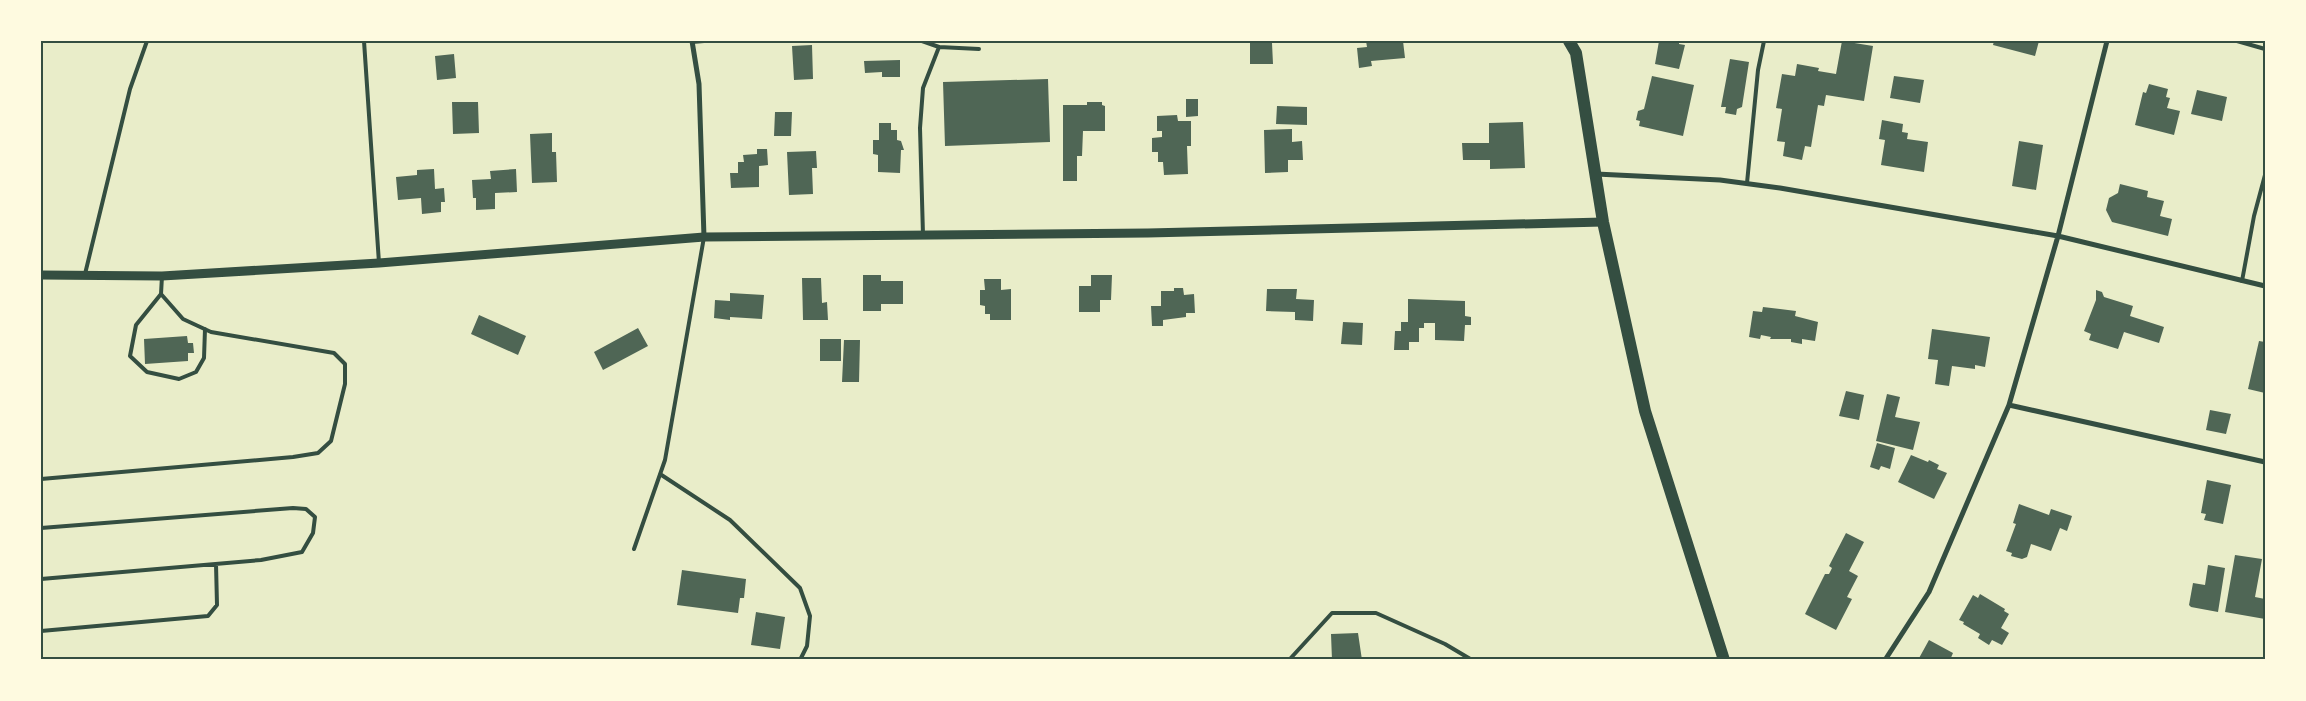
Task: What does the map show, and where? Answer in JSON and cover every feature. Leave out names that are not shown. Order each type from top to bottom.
[{"type":"main road","points":[[1569,41],[1576,53],[1603,222],[1645,411],[1724,660]]},
{"type":"street","points":[[1885,660],[1929,592],[2009,405],[2058,236],[2107,41]]},
{"type":"street","points":[[692,42],[700,84],[704,237]]},
{"type":"street","points":[[1595,174],[1747,183],[2058,236],[2265,286]]},
{"type":"street","points":[[41,275],[162,276],[379,263],[704,237],[1148,233],[1603,222]]},
{"type":"street","points":[[2009,405],[2265,462]]},
{"type":"lane","points":[[85,274],[130,89],[147,41]]},
{"type":"lane","points":[[364,41],[379,263]]},
{"type":"lane","points":[[692,42],[704,41]]},
{"type":"lane","points":[[922,41],[939,47],[979,49]]},
{"type":"lane","points":[[1747,183],[1758,70],[1764,41]]},
{"type":"lane","points":[[2237,41],[2265,50]]},
{"type":"lane","points":[[923,235],[920,128],[922,96],[923,88],[939,47]]},
{"type":"lane","points":[[2242,281],[2254,216],[2265,175]]},
{"type":"lane","points":[[634,549],[665,460],[704,237]]},
{"type":"lane","points":[[162,276],[161,294],[136,325],[130,356],[147,372],[178,379],[196,372],[204,358],[205,329]]},
{"type":"lane","points":[[41,479],[292,457],[318,453],[331,441],[344,384],[344,364],[334,353],[212,332],[183,319],[161,294]]},
{"type":"lane","points":[[660,474],[730,520],[800,588],[810,616],[807,646],[800,660]]},
{"type":"lane","points":[[41,528],[293,508],[306,508],[315,517],[313,534],[302,552],[260,560],[41,579]]},
{"type":"lane","points":[[41,631],[208,616],[217,605],[216,564]]},
{"type":"lane","points":[[1289,660],[1332,614],[1376,613],[1445,644],[1472,660]]},
{"type":"building","points":[[1366,41],[1403,41],[1405,58],[1371,61],[1372,66],[1359,68],[1357,48],[1367,47]]},
{"type":"building","points":[[1659,41],[1679,41],[1679,44],[1685,45],[1679,69],[1655,64]]},
{"type":"building","points":[[1842,41],[1873,46],[1864,101],[1826,95],[1824,106],[1818,105],[1811,147],[1805,146],[1802,160],[1783,156],[1785,142],[1777,141],[1782,109],[1776,108],[1782,74],[1795,76],[1797,64],[1819,68],[1818,71],[1836,74]]},
{"type":"building","points":[[1994,41],[2039,41],[2035,56],[1993,45]]},
{"type":"building","points":[[1250,43],[1272,43],[1273,64],[1250,64]]},
{"type":"building","points":[[812,45],[813,79],[794,80],[792,46]]},
{"type":"building","points":[[454,54],[456,78],[437,80],[435,56]]},
{"type":"building","points":[[1730,59],[1749,62],[1742,107],[1737,109],[1736,115],[1725,113],[1726,107],[1721,107]]},
{"type":"building","points":[[900,60],[900,77],[882,77],[882,72],[865,73],[864,61]]},
{"type":"building","points":[[1652,76],[1694,85],[1683,136],[1639,126],[1640,121],[1636,120],[1638,111],[1644,109]]},
{"type":"building","points":[[1894,76],[1924,80],[1920,103],[1890,98]]},
{"type":"building","points":[[1048,79],[1050,142],[945,146],[943,82]]},
{"type":"building","points":[[2149,84],[2168,89],[2166,97],[2170,98],[2167,108],[2180,111],[2174,135],[2135,125],[2143,92],[2146,93]]},
{"type":"building","points":[[2197,90],[2227,97],[2222,121],[2191,114]]},
{"type":"building","points":[[1186,99],[1198,99],[1198,116],[1186,117]]},
{"type":"building","points":[[452,102],[478,102],[479,133],[453,134]]},
{"type":"building","points":[[1087,102],[1102,102],[1102,105],[1105,106],[1105,131],[1083,131],[1082,156],[1077,156],[1077,181],[1063,181],[1063,105],[1087,105]]},
{"type":"building","points":[[1277,106],[1307,107],[1307,125],[1276,124]]},
{"type":"building","points":[[775,112],[792,112],[791,136],[774,136]]},
{"type":"building","points":[[1177,115],[1178,121],[1191,121],[1191,146],[1187,146],[1188,174],[1164,175],[1163,162],[1158,162],[1158,152],[1152,152],[1152,138],[1162,137],[1162,131],[1157,131],[1157,116]]},
{"type":"building","points":[[1882,120],[1903,124],[1902,132],[1908,133],[1907,139],[1928,142],[1924,172],[1881,165],[1885,140],[1879,139]]},
{"type":"building","points":[[1523,122],[1525,168],[1490,169],[1490,160],[1463,160],[1462,143],[1489,143],[1489,123]]},
{"type":"building","points":[[879,123],[891,123],[891,130],[897,130],[897,140],[901,141],[904,150],[901,150],[900,173],[878,172],[878,155],[873,154],[873,140],[879,140]]},
{"type":"building","points":[[1292,129],[1292,142],[1302,141],[1303,160],[1288,160],[1288,172],[1265,173],[1264,130]]},
{"type":"building","points":[[552,133],[552,152],[556,152],[557,182],[532,183],[530,134]]},
{"type":"building","points":[[2019,141],[2043,145],[2036,190],[2012,186]]},
{"type":"building","points":[[757,149],[767,149],[768,165],[759,166],[759,187],[731,188],[730,173],[738,173],[738,162],[744,162],[743,155],[757,154]]},
{"type":"building","points":[[816,151],[817,168],[812,168],[813,194],[789,195],[787,152]]},
{"type":"building","points":[[434,169],[435,189],[444,188],[445,202],[441,202],[441,212],[422,214],[421,198],[398,200],[396,177],[417,175],[417,170]]},
{"type":"building","points":[[516,169],[517,192],[495,193],[495,209],[476,210],[476,198],[473,198],[472,180],[491,179],[490,171]]},
{"type":"building","points":[[2120,184],[2148,191],[2147,197],[2164,201],[2160,216],[2172,219],[2168,236],[2112,222],[2106,210],[2109,198],[2118,193]]},
{"type":"building","points":[[863,275],[881,275],[881,281],[903,281],[903,304],[881,304],[881,311],[863,311]]},
{"type":"building","points":[[1091,275],[1112,275],[1111,300],[1100,300],[1100,312],[1079,312],[1079,286],[1091,286]]},
{"type":"building","points":[[802,278],[821,278],[822,303],[827,302],[828,320],[803,320]]},
{"type":"building","points":[[984,279],[1001,279],[1001,290],[1011,289],[1011,320],[990,320],[990,314],[985,314],[985,306],[980,305],[980,290],[985,290]]},
{"type":"building","points":[[1174,288],[1183,288],[1184,295],[1194,294],[1195,313],[1186,313],[1186,317],[1163,320],[1163,326],[1152,326],[1151,306],[1161,306],[1161,291],[1174,291]]},
{"type":"building","points":[[1267,289],[1297,289],[1296,299],[1314,300],[1313,321],[1295,320],[1295,312],[1266,311]]},
{"type":"building","points":[[2096,290],[2102,292],[2104,297],[2133,306],[2130,316],[2164,327],[2159,343],[2124,332],[2118,349],[2089,340],[2091,334],[2084,331],[2096,300]]},
{"type":"building","points":[[730,293],[764,295],[762,319],[730,317],[730,320],[714,318],[715,300],[730,301]]},
{"type":"building","points":[[1408,299],[1465,301],[1465,316],[1471,317],[1471,325],[1465,325],[1464,341],[1435,340],[1435,323],[1424,323],[1424,328],[1419,328],[1419,342],[1409,342],[1409,350],[1394,350],[1395,331],[1401,331],[1401,322],[1408,322]]},
{"type":"building","points":[[1763,307],[1796,311],[1795,316],[1818,322],[1815,341],[1802,339],[1802,344],[1791,342],[1791,339],[1770,339],[1771,337],[1761,335],[1760,339],[1749,337],[1753,311],[1762,312]]},
{"type":"building","points":[[479,315],[526,336],[518,355],[471,334]]},
{"type":"building","points":[[1343,322],[1363,323],[1362,345],[1341,344]]},
{"type":"building","points":[[638,328],[648,346],[603,370],[594,352]]},
{"type":"building","points":[[1932,329],[1990,337],[1985,367],[1975,365],[1975,369],[1952,366],[1949,386],[1935,384],[1938,360],[1928,359]]},
{"type":"building","points":[[187,336],[188,343],[193,343],[194,353],[188,353],[188,361],[145,364],[144,339]]},
{"type":"building","points":[[820,339],[841,339],[841,361],[820,361]]},
{"type":"building","points":[[844,340],[860,340],[859,382],[842,382]]},
{"type":"building","points":[[2259,341],[2265,342],[2265,393],[2248,389]]},
{"type":"building","points":[[1846,391],[1864,395],[1859,420],[1839,416]]},
{"type":"building","points":[[1887,394],[1900,397],[1895,417],[1920,422],[1913,450],[1876,441]]},
{"type":"building","points":[[2210,410],[2231,414],[2226,434],[2206,430]]},
{"type":"building","points":[[1877,443],[1895,448],[1890,469],[1881,466],[1879,470],[1870,467]]},
{"type":"building","points":[[1911,455],[1939,465],[1937,469],[1947,473],[1934,499],[1898,482]]},
{"type":"building","points":[[2207,480],[2231,485],[2223,524],[2204,520],[2206,514],[2201,513]]},
{"type":"building","points":[[2019,504],[2049,515],[2051,509],[2072,516],[2067,531],[2060,528],[2051,551],[2031,544],[2027,557],[2022,559],[2011,556],[2012,553],[2006,551],[2016,524],[2013,523]]},
{"type":"building","points":[[1846,533],[1864,542],[1849,571],[1858,576],[1847,597],[1852,599],[1836,630],[1805,614],[1825,574],[1829,574],[1832,568],[1829,566]]},
{"type":"building","points":[[2235,555],[2262,559],[2255,597],[2265,599],[2265,619],[2225,612]]},
{"type":"building","points":[[2208,565],[2225,568],[2218,612],[2189,605],[2193,583],[2205,585]]},
{"type":"building","points":[[682,570],[746,579],[744,598],[740,598],[738,613],[677,605]]},
{"type":"building","points":[[1980,594],[2005,609],[2004,611],[2009,614],[2001,628],[2009,633],[2002,645],[1992,640],[1989,645],[1978,638],[1980,634],[1959,620],[1973,595],[1978,598]]},
{"type":"building","points":[[756,612],[785,617],[780,649],[751,645]]},
{"type":"building","points":[[1358,633],[1362,660],[1332,660],[1331,634]]},
{"type":"building","points":[[1929,640],[1953,653],[1950,660],[1918,660]]}]
